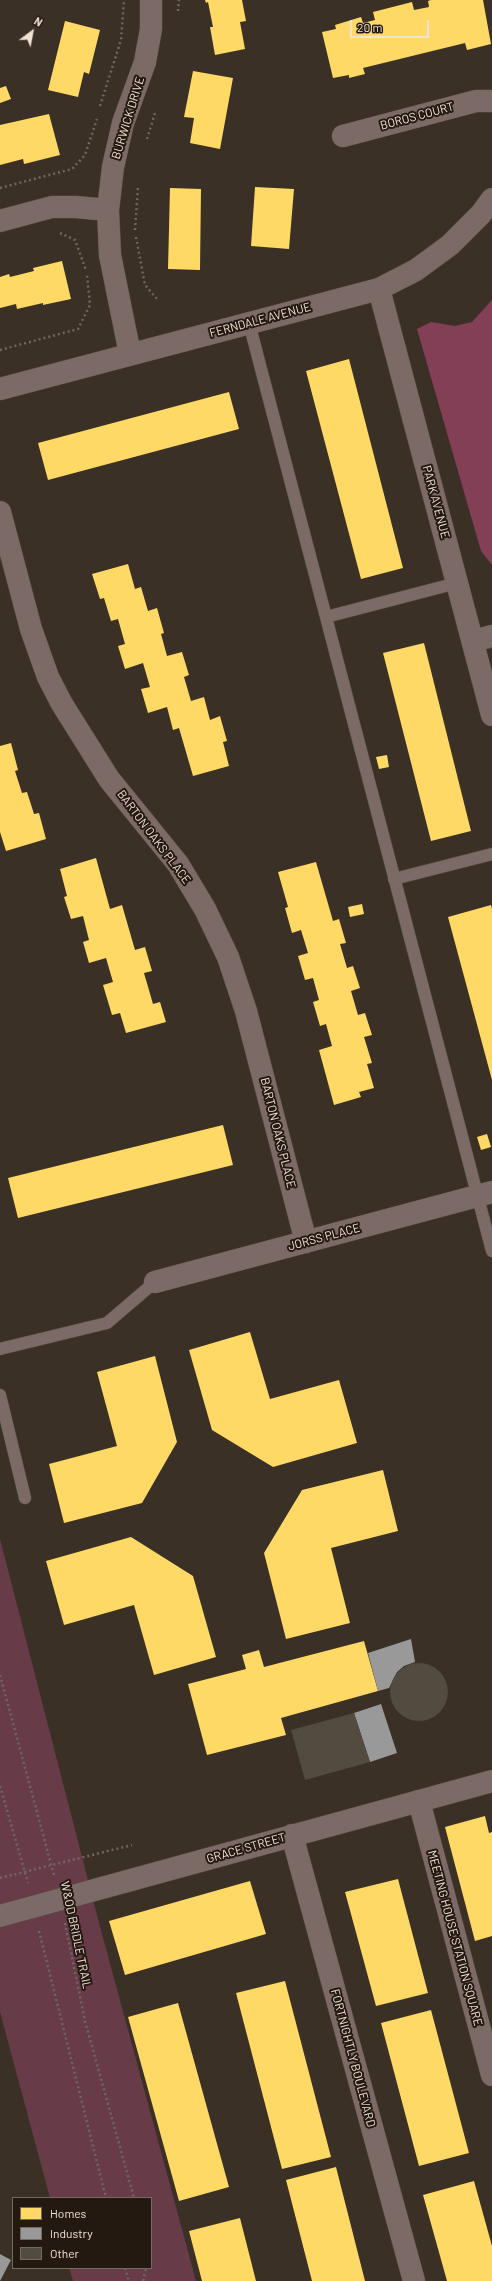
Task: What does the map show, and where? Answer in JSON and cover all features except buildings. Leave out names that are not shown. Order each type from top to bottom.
[{"type":"street","name":"BURWICK DRIVE","points":[[130,354],[110,255],[108,210],[113,167],[123,123],[145,62],[151,29],[151,0]]},
{"type":"street","name":"BOROS COURT","points":[[343,136],[476,101],[492,101]]},
{"type":"street","name":"FERNDALE AVENUE","points":[[0,389],[379,289],[416,270],[450,245],[481,214],[492,198]]},
{"type":"street","points":[[0,221],[52,207],[76,206],[108,210]]},
{"type":"street","name":"PARK AVENUE","points":[[379,289],[457,583],[482,639],[492,715]]},
{"type":"street","name":"BARTON OAKS PLACE","points":[[0,512],[30,629],[48,677],[62,704],[109,779],[178,864],[205,909],[228,957],[246,1011],[306,1242]]},
{"type":"street","name":"JORSS PLACE","points":[[155,1282],[485,1194]]},
{"type":"street","name":"GRACE STREET","points":[[0,1916],[492,1781]]},
{"type":"street","name":"MEETING HOUSE STATION SQUARE","points":[[419,1801],[492,2075]]},
{"type":"street","name":"FORTNIGHTLY BOULEVARD","points":[[292,1835],[414,2281]]},
{"type":"lane","points":[[249,323],[394,879],[485,1194],[492,1251]]},
{"type":"lane","points":[[326,617],[457,583]]},
{"type":"lane","points":[[394,879],[492,854]]},
{"type":"lane","points":[[0,1349],[107,1323],[155,1282]]},
{"type":"lane","points":[[0,1395],[25,1498]]},
{"type":"path","points":[[0,188],[72,169],[85,155],[121,40],[124,0]]},
{"type":"path","points":[[177,15],[179,0]]},
{"type":"path","points":[[146,142],[155,112]]},
{"type":"path","points":[[138,180],[135,234],[145,285],[157,299]]},
{"type":"path","points":[[0,350],[78,329],[90,305],[87,272],[75,240],[58,232]]},
{"type":"path","name":"W&OD BRIDLE TRAIL","points":[[0,1675],[52,1866],[86,2021],[134,2197]]},
{"type":"path","points":[[0,1786],[26,1872],[106,2197]]},
{"type":"path","points":[[0,1878],[132,1845]]},
{"type":"path","points":[[125,2269],[129,2281]]},
{"type":"path","points":[[143,2281],[146,2269]]},
{"type":"shaded area","points":[[492,300],[492,565],[481,551],[417,329],[431,322],[455,326],[472,322]]},
{"type":"shaded area","points":[[0,1539],[98,1919],[196,2281],[73,2281],[69,2269],[152,2269],[152,2197],[50,2197],[0,2012]]}]
